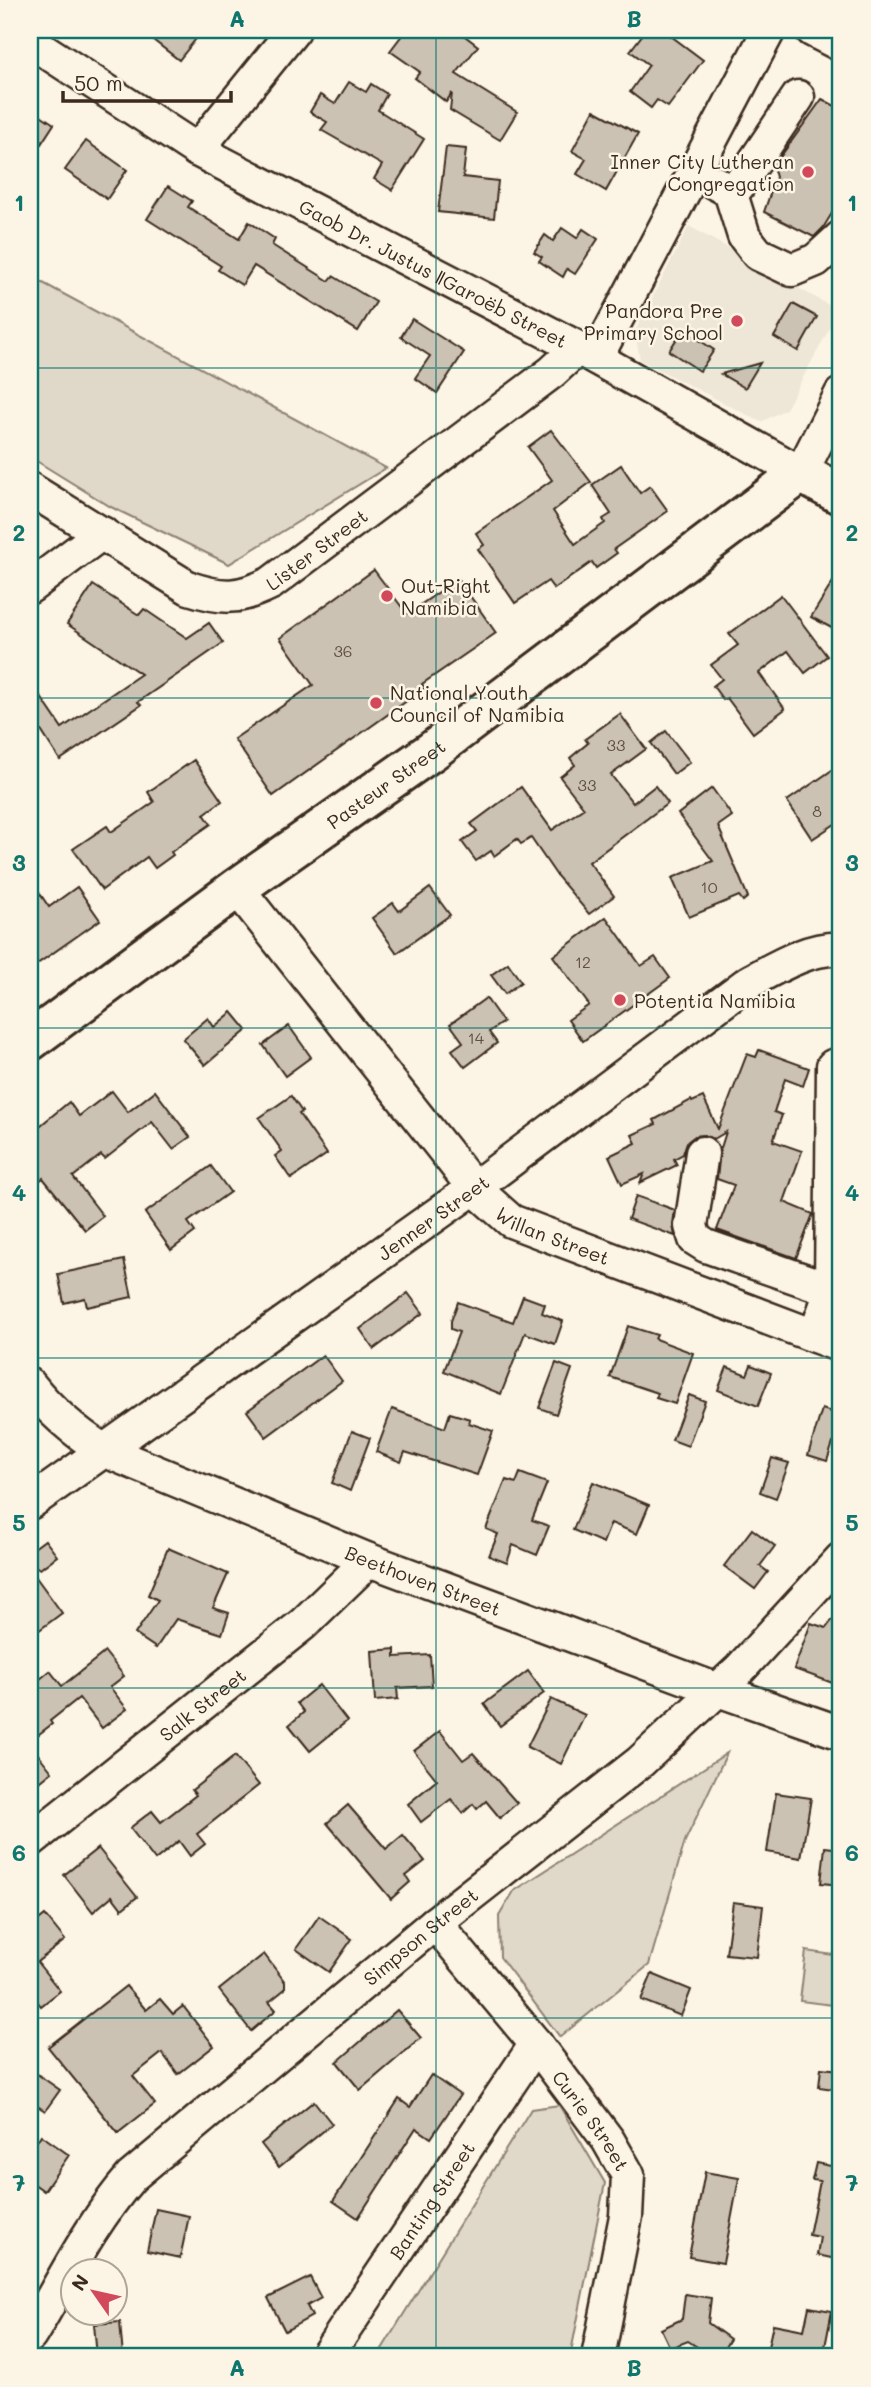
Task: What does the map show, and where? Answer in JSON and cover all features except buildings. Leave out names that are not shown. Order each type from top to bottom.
[{"type":"main road","name":"Gaob Dr. Justus ǁGaroëb Street","points":[[801,473],[841,495]]},
{"type":"main road","name":"Pasteur Street","points":[[30,1041],[237,888],[432,751],[801,473]]},
{"type":"street","points":[[197,150],[294,30]]},
{"type":"street","name":"Lister Street","points":[[30,489],[189,588],[209,595],[233,596],[250,594],[271,583],[552,372],[587,353],[693,172],[769,30]]},
{"type":"street","points":[[812,30],[841,45]]},
{"type":"street","name":"Gaob Dr. Justus ǁGaroëb Street","points":[[30,41],[197,150],[587,353],[801,473]]},
{"type":"street","points":[[730,191],[738,186],[798,97]]},
{"type":"street","points":[[693,172],[730,191],[744,236],[758,254],[793,270],[816,260],[841,237]]},
{"type":"street","name":"Pasteur Street","points":[[801,473],[841,394]]},
{"type":"street","points":[[30,587],[102,533]]},
{"type":"street","name":"Willan Street","points":[[237,888],[474,1188],[511,1221],[828,1341]]},
{"type":"street","name":"Jenner Street","points":[[30,1503],[474,1188],[749,982],[779,965],[808,954],[829,948],[841,949]]},
{"type":"street","points":[[828,1341],[836,1292],[833,1066]]},
{"type":"street","points":[[702,1153],[691,1226],[695,1239],[706,1246],[836,1292]]},
{"type":"street","name":"Beethoven Street","points":[[30,1385],[44,1403],[74,1431],[103,1450],[369,1560],[841,1733]]},
{"type":"street","name":"Simpson Street","points":[[30,2336],[89,2236],[131,2177],[435,1923],[640,1762],[718,1690],[841,1559]]},
{"type":"street","name":"Salk Street","points":[[30,1841],[303,1624],[369,1560]]},
{"type":"street","name":"Curie Street","points":[[435,1923],[536,2044],[608,2140],[628,2175],[626,2216],[598,2357]]},
{"type":"street","name":"Banting Street","points":[[326,2357],[536,2044]]},
{"type":"shaded area","name":"Pandora Pre Primary School","points":[[689,226],[839,311],[786,409],[761,422],[640,360],[635,332]]},
{"type":"shaded area","points":[[30,276],[386,468],[229,564],[111,507],[30,457]]},
{"type":"shaded area","points":[[727,1753],[685,1841],[649,1965],[560,2037],[500,1957],[499,1916],[514,1891]]},
{"type":"shaded area","points":[[806,1951],[841,1956],[841,2006],[800,2001]]},
{"type":"shaded area","points":[[559,2105],[605,2183],[570,2357],[377,2357],[531,2109]]},
{"type":"place","name":"Inner City Lutheran Congregation","points":[[808,172]]},
{"type":"place","name":"Pandora Pre Primary School","points":[[737,321]]},
{"type":"place","name":"Out-Right Namibia","points":[[387,596]]},
{"type":"place","name":"National Youth Council of Namibia","points":[[376,703]]},
{"type":"place","name":"Potentia Namibia","points":[[620,1000]]}]
